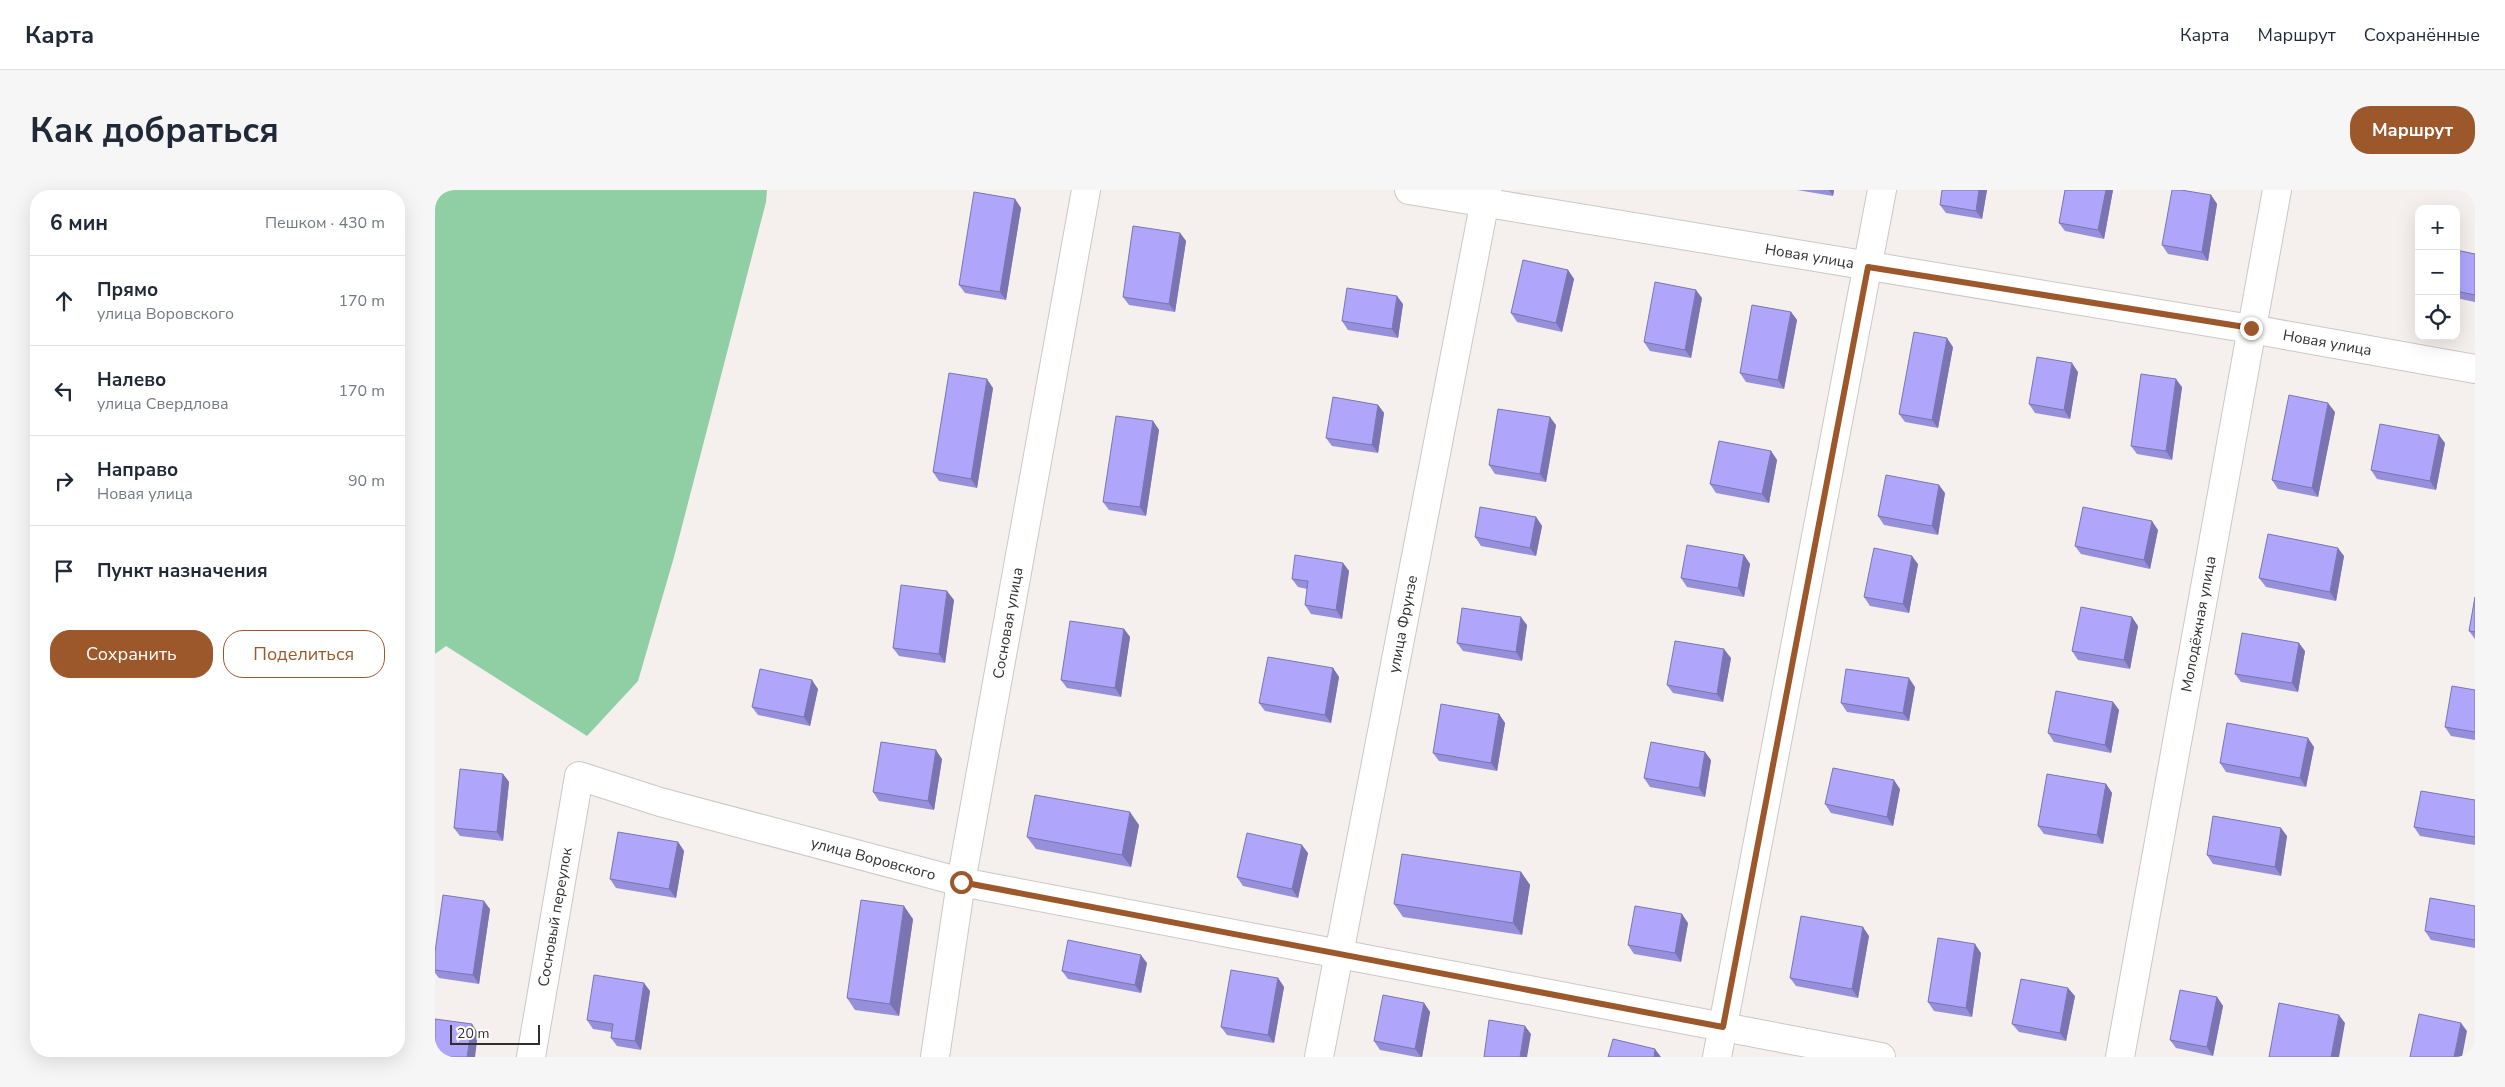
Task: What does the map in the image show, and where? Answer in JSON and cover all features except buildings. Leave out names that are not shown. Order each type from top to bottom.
[{"type":"street","name":"Сосновая улица","points":[[935,1057],[961,882],[1086,190]]},
{"type":"street","name":"Новая улица","points":[[1409,190],[1486,196],[1868,267],[2251,328],[2475,369]]},
{"type":"street","points":[[1717,1057],[1882,190]]},
{"type":"street","name":"Молодёжная улица","points":[[2120,1057],[2277,190]]},
{"type":"street","name":"улица Фрунзе","points":[[1319,1057],[1486,196]]},
{"type":"street","name":"улица Воровского","points":[[579,776],[660,802],[961,882],[1881,1057]]},
{"type":"street","name":"Сосновый переулок","points":[[531,1057],[579,776]]},
{"type":"green space","points":[[435,190],[767,190],[766,202],[674,557],[638,681],[587,736],[446,646],[435,654]]},
{"type":"route","points":[[961,882],[1723,1027],[1868,267],[2251,328]]}]
